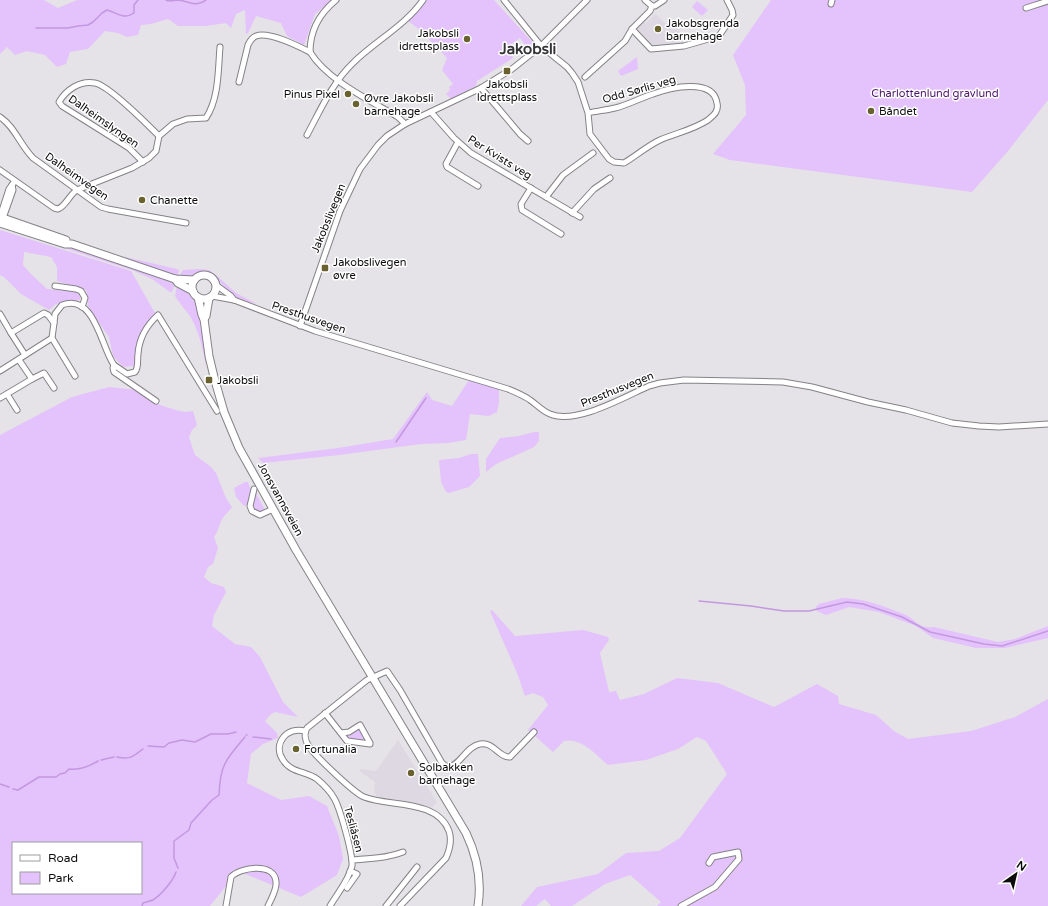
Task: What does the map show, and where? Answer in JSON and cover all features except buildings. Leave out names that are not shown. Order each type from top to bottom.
[{"type":"main road","points":[[1,220],[45,231],[67,240],[72,244],[175,279],[194,280],[200,276],[206,276],[212,279],[216,285],[216,289],[211,297],[201,299],[193,291],[178,283],[175,279]]},
{"type":"main road","points":[[193,291],[192,288],[194,280]]},
{"type":"main road","name":"Jonsvannsveien","points":[[198,297],[204,319],[209,356],[224,412],[240,448],[273,509],[470,840],[476,856],[479,879],[478,906]]},
{"type":"main road","name":"Jonsvannsveien","points":[[204,319],[211,297]]},
{"type":"street","points":[[310,52],[310,43],[316,25],[324,12],[336,0]]},
{"type":"street","points":[[307,135],[338,80],[352,64],[409,15],[424,0]]},
{"type":"street","name":"Odd Sørlis veg","points":[[504,0],[541,46],[572,72],[578,82],[588,113],[590,134],[614,162],[624,163],[660,140],[699,125],[713,116],[718,108],[717,99],[709,89],[684,87],[654,93],[617,108],[588,113]]},
{"type":"street","name":"Jakobslivegen","points":[[300,326],[337,218],[351,187],[363,166],[378,145],[405,124],[481,88],[512,69],[541,46],[587,0]]},
{"type":"street","points":[[645,0],[652,6]]},
{"type":"street","points":[[585,77],[625,41],[632,28],[650,11],[652,6],[655,6],[664,0]]},
{"type":"street","points":[[632,28],[651,49],[689,45],[719,36],[733,14],[727,0]]},
{"type":"street","points":[[1026,8],[1048,1]]},
{"type":"street","points":[[239,82],[250,40],[254,36],[264,35],[279,38],[310,52],[321,66],[338,80],[398,117],[405,124]]},
{"type":"street","points":[[159,136],[173,124],[187,119],[206,118],[216,96],[220,47]]},
{"type":"street","name":"Dalheimslyngen","points":[[14,183],[57,209],[60,208],[77,190],[132,168],[143,162],[149,158],[156,151],[159,136],[142,120],[118,98],[96,83],[82,83],[67,90],[59,102],[62,106],[129,148],[143,162]]},
{"type":"street","points":[[481,88],[506,119],[528,141]]},
{"type":"street","name":"Per Kvists veg","points":[[431,112],[458,142],[480,159],[580,217]]},
{"type":"street","name":"Dalheimvegen","points":[[0,116],[9,124],[33,158],[101,207],[108,210],[186,223]]},
{"type":"street","name":"Per Kvists veg","points":[[458,142],[446,164],[447,167],[478,186]]},
{"type":"street","points":[[546,197],[563,175],[593,153]]},
{"type":"street","points":[[0,170],[14,183]]},
{"type":"street","points":[[572,212],[594,189],[610,178]]},
{"type":"street","points":[[1,220],[9,189],[14,183]]},
{"type":"street","points":[[1,220],[13,190],[14,183]]},
{"type":"street","name":"Per Kvists veg","points":[[531,188],[521,204],[522,210],[561,234]]},
{"type":"street","points":[[0,205],[6,198]]},
{"type":"street","name":"Presthusvegen","points":[[216,285],[232,296],[234,300]]},
{"type":"street","points":[[54,286],[81,291],[85,298],[82,306]]},
{"type":"street","name":"Presthusvegen","points":[[211,297],[234,300],[300,326],[508,388],[530,400],[550,414],[558,416],[565,417],[582,415],[649,386],[660,383],[684,380],[771,381],[807,386],[906,410],[952,423],[999,427],[1048,424]]},
{"type":"street","points":[[76,376],[52,338],[55,314],[62,305],[71,303],[82,306],[94,322],[110,359],[114,365],[127,374],[135,372],[137,368],[141,340],[148,327],[158,315],[217,411]]},
{"type":"street","points":[[11,333],[44,313],[48,315],[54,324]]},
{"type":"street","points":[[0,314],[25,355]]},
{"type":"street","points":[[0,371],[52,338]]},
{"type":"street","points":[[19,360],[32,379]]},
{"type":"street","points":[[114,365],[113,370],[116,374],[156,401]]},
{"type":"street","points":[[0,398],[44,373],[54,388]]},
{"type":"street","points":[[7,394],[17,410]]},
{"type":"street","points":[[254,489],[250,506],[252,511],[260,515],[273,509]]},
{"type":"street","points":[[400,906],[446,858],[451,841],[447,828],[438,817],[424,809],[371,799],[356,792],[310,748],[306,739],[305,730],[309,725],[373,677],[387,671],[442,763],[447,767],[453,766],[473,747],[481,743],[490,745],[504,756],[510,757],[534,732]]},
{"type":"street","points":[[325,713],[341,733],[350,742],[370,744],[360,725],[348,732],[341,733]]},
{"type":"street","name":"Tesliåsen","points":[[305,730],[296,729],[284,736],[279,749],[282,759],[291,769],[318,780],[334,797],[338,809],[352,860],[350,871],[330,906]]},
{"type":"street","name":"Tesliåsen","points":[[352,860],[393,855],[403,852]]},
{"type":"street","points":[[681,906],[715,887],[739,859],[738,852],[713,858],[709,863]]},
{"type":"street","points":[[386,906],[417,866]]},
{"type":"street","points":[[226,906],[231,877],[238,872],[257,868],[272,873],[276,880],[275,888],[268,906]]},
{"type":"street","name":"Tesliåsen","points":[[347,888],[357,874],[350,871]]},
{"type":"shaded area","points":[[656,14],[665,23],[679,29],[683,43],[655,47],[649,44],[637,31],[637,28],[643,20],[646,23]]},
{"type":"shaded area","points":[[398,740],[437,802],[432,808],[416,803],[376,796],[374,793],[375,782],[359,771],[361,769],[376,771]]},
{"type":"green space","points":[[0,0],[44,0],[58,8],[77,0],[332,0],[315,14],[304,45],[287,36],[281,23],[256,16],[248,33],[246,34],[245,10],[236,14],[231,28],[226,23],[206,26],[178,26],[168,19],[141,25],[138,35],[127,37],[118,33],[105,31],[88,49],[70,52],[66,64],[57,67],[45,55],[27,51],[15,55],[7,47],[0,54]]},
{"type":"green space","points":[[427,0],[494,0],[534,44],[527,48],[520,38],[509,46],[517,53],[515,56],[512,55],[513,58],[477,81],[476,86],[451,99],[446,94],[450,90],[449,87],[453,84],[442,70],[447,58],[420,30],[408,21]]},
{"type":"green space","name":"Charlottenlund gravlund","points":[[771,0],[1048,0],[1048,100],[1008,151],[972,192],[730,160],[713,154],[746,115],[745,85],[733,55]]},
{"type":"green space","points":[[697,1],[708,10],[702,16],[692,7]]},
{"type":"green space","points":[[637,57],[638,69],[621,76],[618,71]]},
{"type":"green space","points":[[0,225],[160,276],[179,286],[191,297],[199,311],[206,354],[206,366],[196,328],[190,316],[175,296],[177,285],[175,284],[172,292],[170,292],[152,279],[132,270],[0,227]]},
{"type":"green space","points":[[0,230],[131,271],[155,313],[141,338],[134,366],[123,367],[113,356],[109,337],[88,307],[86,290],[57,281],[57,267],[51,257],[24,252],[23,265],[47,289],[77,292],[80,296],[80,300],[56,304],[49,310],[21,294],[4,277],[0,275]]},
{"type":"green space","points":[[125,257],[177,269],[179,270],[178,274],[180,275],[183,270],[209,270],[236,293],[257,304],[244,301],[236,297],[208,273],[200,272],[189,276],[180,277],[132,262]]},
{"type":"green space","points":[[469,380],[499,389],[499,403],[497,412],[489,416],[470,414],[466,440],[263,463],[258,458],[338,448],[393,439],[427,392],[432,400],[452,406]]},
{"type":"green space","points":[[109,387],[137,390],[160,405],[179,411],[193,411],[197,425],[192,430],[189,437],[195,455],[211,467],[216,473],[226,498],[232,507],[222,519],[214,537],[218,548],[213,564],[208,567],[204,577],[211,583],[224,587],[226,592],[214,615],[212,626],[235,644],[251,647],[260,657],[283,702],[298,717],[275,712],[265,721],[277,733],[278,738],[263,744],[251,754],[247,783],[281,800],[309,796],[327,806],[339,836],[343,859],[337,875],[301,897],[238,871],[210,906],[0,906],[0,435],[72,397]]},
{"type":"green space","points":[[539,432],[539,441],[534,447],[496,464],[486,472],[486,459],[500,438],[519,436]]},
{"type":"green space","points":[[471,454],[478,454],[480,476],[469,487],[449,493],[446,492],[441,482],[439,460],[459,458]]},
{"type":"green space","points":[[248,482],[251,491],[247,505],[244,506],[236,497],[234,488]]},
{"type":"green space","points":[[256,493],[265,510],[262,513],[254,511],[252,503]]},
{"type":"green space","points":[[842,598],[867,601],[883,606],[910,617],[921,626],[934,627],[998,642],[1015,639],[1048,626],[1048,638],[1005,648],[976,648],[933,638],[916,626],[879,612],[849,607],[826,615],[817,611],[815,608],[819,604]]},
{"type":"green space","points":[[492,610],[515,636],[583,630],[608,637],[609,640],[600,653],[609,692],[616,691],[620,700],[644,694],[677,678],[718,683],[774,707],[817,684],[838,696],[839,704],[876,715],[894,731],[908,739],[971,731],[1015,717],[1048,699],[1048,906],[657,906],[661,902],[630,875],[605,884],[572,906],[551,906],[545,899],[536,906],[521,906],[537,887],[598,874],[626,853],[659,851],[680,838],[727,774],[706,741],[697,737],[678,749],[646,760],[608,765],[583,744],[571,740],[564,741],[553,752],[528,730],[548,705],[543,697],[533,693],[525,696],[517,673],[490,611]]},
{"type":"green space","points":[[359,728],[367,741],[348,739],[344,736],[345,734]]},
{"type":"waterway","points":[[36,28],[68,28],[88,25],[107,10],[127,16],[134,13],[134,5],[138,0]]},
{"type":"waterway","points":[[166,0],[178,0],[195,4],[199,4],[206,0]]},
{"type":"waterway","points":[[396,442],[426,398]]},
{"type":"waterway","points":[[699,601],[784,611],[809,611],[847,602],[863,604],[902,617],[930,632],[984,644],[1002,646],[1048,631]]},
{"type":"waterway","points":[[148,746],[164,747],[169,743],[182,740],[195,742],[211,734],[228,734],[236,732]]},
{"type":"waterway","points":[[178,868],[174,858],[174,841],[189,830],[191,823],[212,800],[219,795],[221,776],[225,763],[245,737]]},
{"type":"waterway","points":[[253,737],[271,739]]},
{"type":"waterway","points":[[117,757],[129,758],[143,749]]},
{"type":"waterway","points":[[101,760],[114,757]]},
{"type":"waterway","points":[[13,789],[18,790],[39,777],[56,777],[65,773],[69,769],[77,769],[98,761]]},
{"type":"waterway","points":[[0,784],[9,787]]},
{"type":"waterway","points":[[142,906],[143,903],[153,900],[160,895],[170,883],[176,872]]},
{"type":"place","name":"Jakobsgrenda barnehage","points":[[658,29]]},
{"type":"place","name":"Jakobsli idrettsplass","points":[[467,39]]},
{"type":"place","name":"Jakobsli Idrettsplass","points":[[507,71]]},
{"type":"place","name":"Pinus Pixel","points":[[348,94]]},
{"type":"place","name":"Øvre Jakobsli barnehage","points":[[356,104]]},
{"type":"place","name":"Båndet","points":[[871,111]]},
{"type":"place","name":"Chanette","points":[[142,200]]},
{"type":"place","name":"Jakobslivegen øvre","points":[[325,268]]},
{"type":"place","name":"Jakobsli","points":[[209,380]]},
{"type":"place","name":"Fortunalia","points":[[296,749]]},
{"type":"place","name":"Solbakken barnehage","points":[[411,773]]},
{"type":"district","name":"Jakobsli","points":[[528,49]]}]
